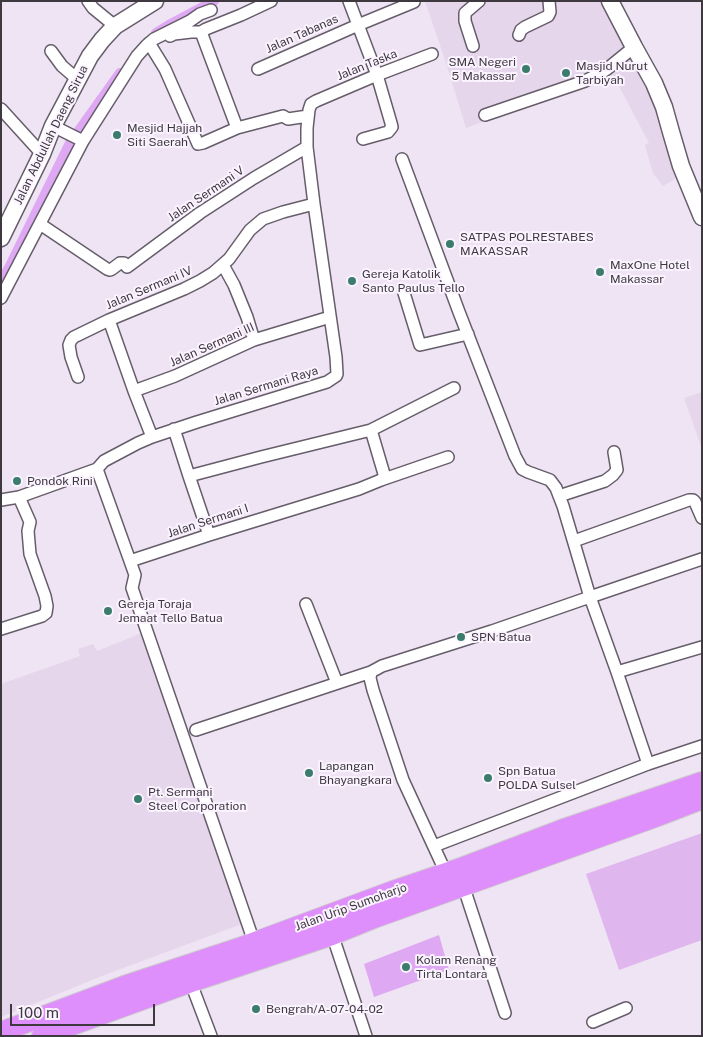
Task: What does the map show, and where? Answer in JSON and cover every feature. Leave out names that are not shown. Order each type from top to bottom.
[{"type":"highway","name":"Jalan Urip Sumoharjo","points":[[655,808],[702,782]]},
{"type":"highway","name":"Jalan Urip Sumoharjo","points":[[188,974],[254,942],[329,925],[374,918],[456,876],[655,808],[702,799]]},
{"type":"highway","name":"Jalan Urip Sumoharjo","points":[[9,1032],[82,1012],[329,925]]},
{"type":"highway","name":"Jalan Urip Sumoharjo","points":[[42,1036],[82,1012]]},
{"type":"main road","name":"Jalan Abdullah Daeng Sirua","points":[[1,238],[56,127],[77,79],[90,56],[115,26],[155,1]]},
{"type":"main road","points":[[610,1],[654,83],[664,107],[670,132],[682,166],[702,217]]},
{"type":"street","points":[[88,1],[115,26]]},
{"type":"street","points":[[149,49],[174,34],[203,30],[271,1]]},
{"type":"street","points":[[349,1],[377,75],[392,126],[388,132],[363,139]]},
{"type":"street","points":[[473,46],[465,21],[465,13],[480,1]]},
{"type":"street","points":[[519,36],[521,30],[525,27],[548,16],[550,12],[549,1]]},
{"type":"street","name":"Jalan Tabanas","points":[[258,69],[414,2]]},
{"type":"street","points":[[1,298],[40,224],[80,140],[132,64],[164,33],[205,12],[203,30],[237,128]]},
{"type":"street","points":[[485,115],[585,81],[607,69],[634,47]]},
{"type":"street","points":[[149,49],[165,69],[198,144],[237,128],[283,116],[288,120],[308,116]]},
{"type":"street","points":[[51,51],[62,66],[77,79]]},
{"type":"street","name":"Jalan Taska","points":[[314,102],[432,54]]},
{"type":"street","name":"Jalan Sermani Raya","points":[[1,500],[19,496],[97,469],[104,461],[152,437],[332,380],[336,376],[337,370],[307,147],[308,116],[310,107],[314,102]]},
{"type":"street","points":[[1,109],[42,154]]},
{"type":"street","points":[[56,127],[80,140]]},
{"type":"street","name":"Jalan Sermani V","points":[[40,224],[107,269],[110,270],[120,263],[124,263],[127,267],[200,213],[307,147]]},
{"type":"street","points":[[402,159],[519,464],[522,469],[550,480],[556,488],[590,597],[648,764]]},
{"type":"street","name":"Jalan Sermani IV","points":[[78,377],[71,357],[70,342],[72,338],[200,281],[223,265],[234,254],[250,230],[258,222],[271,215],[314,204]]},
{"type":"street","points":[[223,265],[247,316],[254,340]]},
{"type":"street","points":[[404,293],[420,345],[468,334]]},
{"type":"street","name":"Jalan Sermani III","points":[[134,391],[175,376],[254,340],[330,317]]},
{"type":"street","points":[[109,320],[152,437]]},
{"type":"street","points":[[189,476],[371,430],[454,388]]},
{"type":"street","points":[[174,429],[210,534]]},
{"type":"street","points":[[371,430],[383,477]]},
{"type":"street","points":[[559,496],[605,481],[613,475],[617,470],[614,452]]},
{"type":"street","name":"Jalan Sermani I","points":[[130,561],[210,534],[359,489],[383,477],[448,457]]},
{"type":"street","points":[[97,469],[135,574],[132,588],[254,942]]},
{"type":"street","points":[[1,629],[42,616],[46,613],[47,606],[30,554],[28,531],[30,522],[19,496]]},
{"type":"street","points":[[574,541],[689,500],[696,502],[702,518]]},
{"type":"street","points":[[196,730],[702,559]]},
{"type":"street","points":[[306,604],[337,683]]},
{"type":"street","points":[[617,672],[702,647]]},
{"type":"street","points":[[371,672],[370,678],[373,690],[404,780],[434,846],[456,876],[505,1013]]},
{"type":"street","points":[[434,846],[648,764],[702,746]]},
{"type":"street","points":[[329,925],[366,1036]]},
{"type":"street","points":[[188,974],[211,1036]]},
{"type":"street","points":[[593,1022],[626,1008]]},
{"type":"shaded area","name":"SMA Negeri 5 Makassar","points":[[425,1],[605,1],[663,114],[685,173],[663,186],[653,173],[645,145],[649,143],[612,73],[466,128]]},
{"type":"shaded area","points":[[702,392],[702,449],[684,398]]},
{"type":"shaded area","points":[[152,629],[190,734],[250,921],[107,974],[1,1017],[1,684],[80,656],[78,649],[93,644],[97,651]]},
{"type":"shaded area","points":[[702,833],[702,940],[619,970],[586,874]]},
{"type":"shaded area","name":"Kolam Renang Tirta Lontara","points":[[439,935],[449,970],[374,997],[364,964]]},
{"type":"waterway","points":[[156,33],[214,1]]},
{"type":"waterway","points":[[1,282],[70,143],[120,73]]},
{"type":"place","name":"SMA Negeri 5 Makassar","points":[[526,69]]},
{"type":"place","name":"Masjid Nurut Tarbiyah","points":[[566,73]]},
{"type":"place","name":"Mesjid Hajjah Siti Saerah","points":[[117,135]]},
{"type":"place","name":"SATPAS POLRESTABES MAKASSAR","points":[[450,244]]},
{"type":"place","name":"MaxOne Hotel Makassar","points":[[600,272]]},
{"type":"place","name":"Gereja Katolik Santo Paulus Tello","points":[[352,281]]},
{"type":"place","name":"Pondok Rini","points":[[17,481]]},
{"type":"place","name":"Gereja Toraja Jemaat Tello Batua","points":[[108,611]]},
{"type":"place","name":"SPN Batua","points":[[461,637]]},
{"type":"place","name":"Lapangan Bhayangkara","points":[[309,773]]},
{"type":"place","name":"Spn Batua POLDA Sulsel","points":[[488,778]]},
{"type":"place","name":"Pt. Sermani Steel Corporation","points":[[138,799]]},
{"type":"place","name":"Kolam Renang Tirta Lontara","points":[[406,967]]},
{"type":"place","name":"Bengrah/A-07-04-02","points":[[256,1009]]}]
